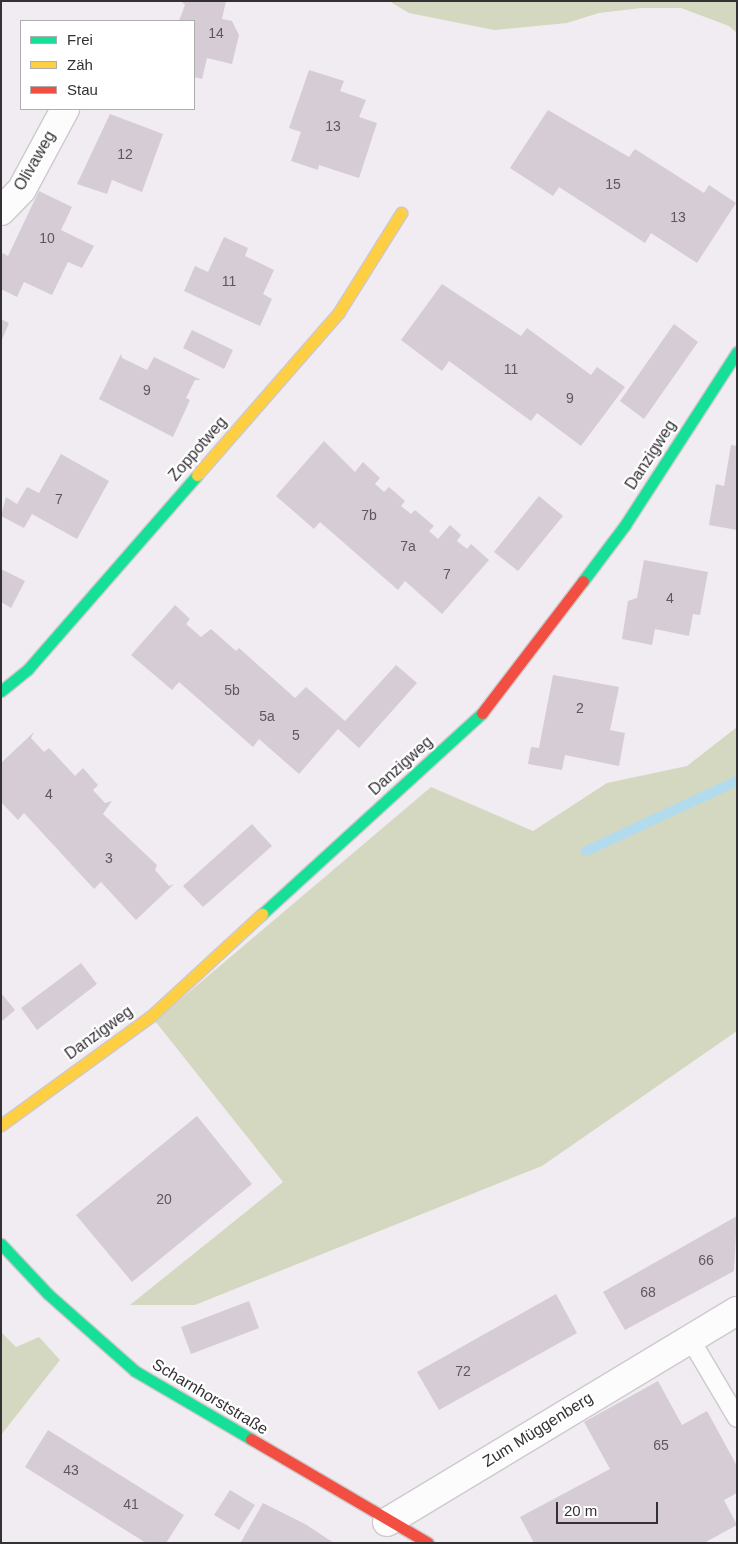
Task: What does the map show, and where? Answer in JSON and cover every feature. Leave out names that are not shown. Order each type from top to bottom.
[{"type":"street","name":"Olivaweg","points":[[1,211],[22,189],[65,110]]},
{"type":"street","name":"Zoppotweg","points":[[1,691],[28,669],[339,312],[400,213]]},
{"type":"street","name":"Danzigweg","points":[[1,1125],[151,1016],[491,705],[625,525],[737,352]]},
{"type":"street","name":"Scharnhorststraße","points":[[1,1244],[48,1294],[135,1372],[387,1522],[428,1543]]},
{"type":"street","name":"Zum Müggenberg","points":[[387,1522],[689,1337],[737,1311]]},
{"type":"lane","points":[[689,1337],[737,1418]]},
{"type":"green space","points":[[389,1],[737,1],[737,33],[729,26],[681,8],[641,8],[599,13],[567,23],[494,30],[409,13]]},
{"type":"green space","points":[[737,727],[737,1031],[542,1166],[195,1305],[130,1305],[283,1182],[155,1021],[431,787],[533,831],[607,783],[687,766]]},
{"type":"green space","points":[[1,1332],[16,1347],[39,1337],[60,1360],[1,1435]]},
{"type":"building","points":[[181,1],[226,1],[222,19],[232,21],[239,35],[232,64],[207,58],[202,79],[195,77],[195,20],[179,20],[185,5]]},
{"type":"building","points":[[309,70],[344,81],[340,91],[366,100],[359,117],[377,123],[359,178],[319,165],[318,170],[291,161],[301,132],[289,128]]},
{"type":"building","points":[[548,110],[629,157],[635,149],[704,193],[709,185],[736,203],[697,263],[651,233],[645,243],[559,187],[553,196],[510,168]]},
{"type":"building","points":[[110,114],[163,134],[142,192],[112,180],[107,194],[77,184]]},
{"type":"building","points":[[39,191],[72,207],[61,230],[94,246],[82,268],[68,262],[52,295],[24,282],[17,297],[1,289],[1,257],[3,253],[8,256]]},
{"type":"building","points":[[224,237],[248,248],[245,256],[274,270],[263,294],[272,299],[260,326],[184,291],[195,266],[208,272]]},
{"type":"building","points":[[442,284],[521,336],[527,328],[591,375],[597,367],[625,387],[581,446],[537,413],[531,421],[449,361],[442,371],[401,340]]},
{"type":"building","points":[[1,319],[9,323],[1,342]]},
{"type":"building","points":[[674,324],[698,342],[644,419],[620,401]]},
{"type":"building","points":[[192,330],[233,350],[224,369],[183,348]]},
{"type":"building","points":[[121,354],[122,358],[147,370],[154,357],[201,380],[195,380],[186,398],[190,400],[173,437],[99,399]]},
{"type":"building","points":[[324,441],[355,472],[363,462],[380,478],[375,484],[384,492],[389,487],[405,501],[401,506],[411,514],[415,510],[434,526],[429,531],[438,539],[450,525],[461,535],[457,541],[467,549],[471,544],[489,560],[442,614],[405,581],[398,590],[320,522],[314,529],[276,496]]},
{"type":"building","points":[[731,445],[737,446],[737,530],[709,525],[716,484],[724,486]]},
{"type":"building","points":[[61,454],[109,481],[77,539],[32,514],[24,528],[1,516],[6,497],[17,504],[27,487],[39,493]]},
{"type":"building","points":[[539,496],[563,516],[518,571],[494,552]]},
{"type":"building","points":[[644,560],[708,572],[700,615],[693,614],[689,636],[655,629],[652,645],[622,639],[628,601],[637,598]]},
{"type":"building","points":[[1,569],[25,581],[11,608],[1,602]]},
{"type":"building","points":[[175,605],[190,619],[186,624],[201,637],[211,629],[236,651],[239,648],[295,698],[306,687],[345,721],[396,665],[417,683],[359,748],[338,729],[299,774],[259,739],[253,747],[179,682],[172,690],[131,655]]},
{"type":"building","points":[[553,675],[619,687],[610,730],[625,733],[619,766],[565,755],[562,770],[528,764],[531,747],[539,748]]},
{"type":"building","points":[[34,732],[31,738],[44,752],[49,748],[75,776],[83,768],[98,785],[93,790],[105,803],[112,801],[103,814],[157,865],[155,870],[169,886],[174,884],[136,920],[101,882],[94,889],[24,813],[18,820],[1,802],[1,763]]},
{"type":"building","points":[[252,824],[272,846],[203,907],[183,886]]},
{"type":"building","points":[[81,963],[97,984],[37,1030],[21,1008]]},
{"type":"building","points":[[1,993],[15,1010],[1,1022]]},
{"type":"building","points":[[197,1116],[252,1184],[132,1282],[76,1215]]},
{"type":"building","points":[[737,1216],[734,1271],[625,1330],[603,1292]]},
{"type":"building","points":[[556,1294],[577,1333],[439,1410],[417,1372]]},
{"type":"building","points":[[249,1301],[259,1328],[191,1354],[181,1327]]},
{"type":"building","points":[[658,1381],[682,1425],[707,1411],[737,1466],[737,1493],[724,1500],[737,1525],[704,1543],[534,1543],[520,1517],[610,1469],[584,1422]]},
{"type":"building","points":[[48,1430],[184,1515],[166,1543],[146,1543],[25,1467]]},
{"type":"building","points":[[230,1490],[255,1505],[239,1530],[214,1515]]},
{"type":"building","points":[[263,1503],[305,1524],[334,1543],[241,1542]]},
{"type":"waterway","points":[[586,851],[737,781]]},
{"type":"traffic: fast","points":[[583,581],[625,525],[737,352]]},
{"type":"traffic: fast","points":[[1,691],[28,669],[197,475]]},
{"type":"traffic: fast","points":[[262,914],[482,713]]},
{"type":"traffic: fast","points":[[1,1244],[48,1294],[135,1371],[251,1439]]},
{"type":"traffic: slow","points":[[197,475],[339,312],[401,213]]},
{"type":"traffic: slow","points":[[1,1125],[151,1016],[262,914]]},
{"type":"traffic: jam","points":[[482,713],[583,581]]},
{"type":"traffic: jam","points":[[251,1439],[428,1543]]}]
